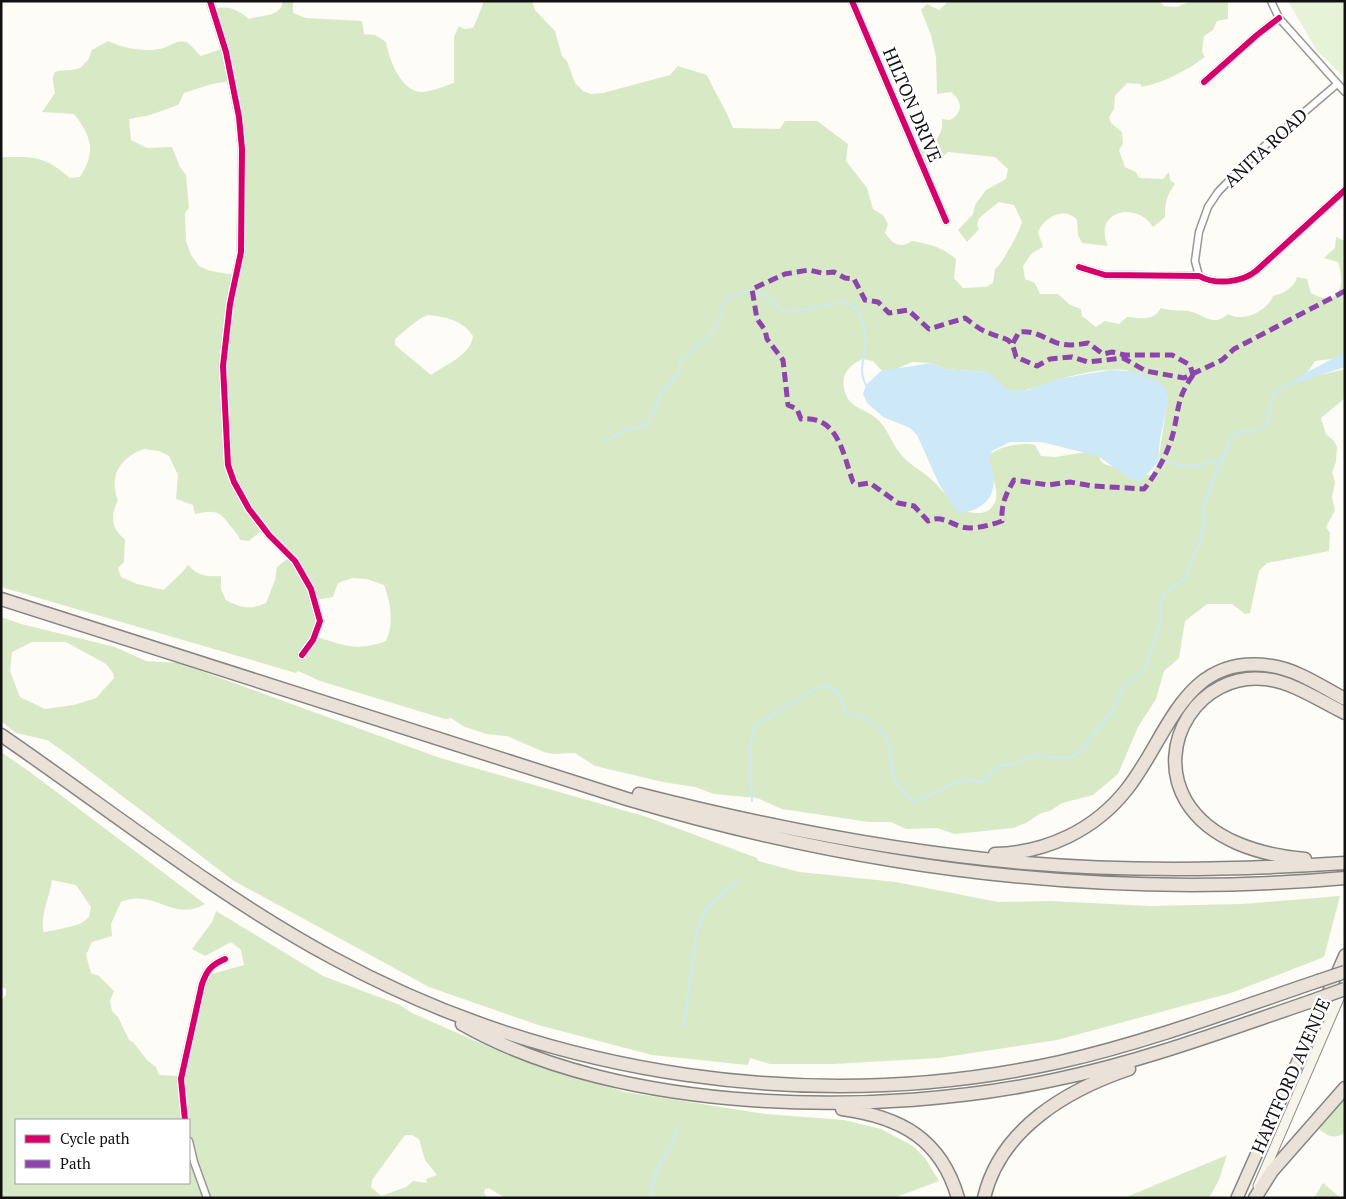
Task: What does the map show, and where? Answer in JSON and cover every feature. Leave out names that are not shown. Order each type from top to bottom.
[{"type":"highway","points":[[1,599],[532,767],[627,799],[723,826],[820,848],[918,865],[1041,879],[1132,884],[1240,884],[1345,878]]},
{"type":"highway","points":[[902,848],[1005,854],[1041,847],[1080,830],[1104,813],[1127,789],[1176,709],[1187,695],[1200,684],[1222,671],[1247,665],[1273,666],[1298,675],[1345,699]]},
{"type":"highway","points":[[1345,713],[1278,681],[1256,678],[1234,681],[1214,690],[1192,710],[1180,731],[1175,761],[1178,783],[1187,801],[1199,817],[1225,837],[1269,854],[1306,860],[1345,862]]},
{"type":"highway","points":[[1,734],[208,879],[287,931],[351,967],[429,1004],[495,1040],[529,1054],[588,1072],[665,1089],[744,1099],[793,1102],[891,1101],[1010,1088],[1129,1062],[1345,989]]},
{"type":"highway","points":[[532,767],[702,809],[902,848],[1009,862],[1125,869],[1241,869],[1345,862]]},
{"type":"highway","name":"HARTFORD AVENUE","points":[[1238,1198],[1345,955]]},
{"type":"highway","points":[[429,1004],[537,1042],[641,1068],[755,1082],[862,1085],[960,1078],[1058,1062],[1154,1037],[1345,972]]},
{"type":"highway","points":[[984,1198],[994,1171],[1008,1147],[1024,1129],[1054,1105],[1099,1081],[1170,1055],[1233,1028]]},
{"type":"highway","points":[[1255,1198],[1272,1171],[1345,1088]]},
{"type":"highway","points":[[793,1102],[867,1113],[909,1130],[928,1143],[942,1159],[952,1178],[958,1198]]},
{"type":"main road","name":"HARTFORD AVENUE","points":[[1255,1198],[1264,1170],[1345,985]]},
{"type":"street","points":[[210,1],[226,52],[239,117],[242,149],[240,252],[231,298],[223,366],[228,465],[234,482],[249,509],[266,531],[295,560],[311,590],[320,622],[313,640],[302,655]]},
{"type":"street","name":"HILTON DRIVE","points":[[852,1],[946,221]]},
{"type":"street","points":[[1271,1],[1279,18],[1336,85],[1345,92]]},
{"type":"street","points":[[1204,82],[1279,18]]},
{"type":"street","name":"ANITA ROAD","points":[[1199,276],[1195,261],[1199,232],[1208,207],[1218,192],[1254,155],[1336,85]]},
{"type":"street","points":[[1079,267],[1105,275],[1199,276],[1205,279],[1234,281],[1250,276],[1345,190]]},
{"type":"street","points":[[185,1119],[181,1080],[202,984],[206,972],[213,964],[225,959]]},
{"type":"street","points":[[190,1145],[207,1198]]},
{"type":"green space","points":[[283,1],[293,1],[293,13],[306,18],[362,21],[364,34],[375,35],[386,42],[393,66],[402,81],[415,91],[423,92],[454,83],[454,37],[459,26],[464,29],[473,28],[484,1],[532,1],[535,10],[555,31],[562,56],[567,61],[575,83],[583,91],[591,94],[603,93],[670,75],[678,66],[707,75],[733,128],[780,129],[785,121],[817,121],[848,144],[846,161],[867,188],[873,209],[883,215],[888,224],[885,233],[888,237],[900,245],[912,241],[918,242],[936,247],[951,255],[956,259],[954,278],[963,288],[986,287],[993,283],[995,269],[1002,261],[1022,222],[1014,205],[999,202],[979,218],[977,225],[979,229],[967,242],[958,230],[973,214],[975,205],[986,190],[1006,179],[1008,169],[995,157],[948,152],[938,161],[923,167],[916,153],[936,140],[941,131],[942,119],[950,120],[955,117],[960,106],[955,95],[951,92],[937,94],[936,57],[931,35],[921,10],[927,4],[939,10],[949,1],[1159,1],[1164,6],[1177,7],[1191,1],[1228,1],[1228,19],[1217,21],[1213,30],[1204,36],[1202,52],[1205,57],[1183,71],[1159,82],[1142,87],[1140,84],[1127,83],[1115,96],[1114,109],[1109,117],[1111,123],[1122,132],[1123,144],[1119,150],[1125,167],[1136,172],[1139,178],[1163,179],[1169,172],[1170,180],[1175,184],[1167,199],[1165,217],[1153,227],[1146,219],[1137,214],[1128,212],[1118,213],[1111,217],[1106,224],[1105,234],[1108,246],[1082,243],[1078,235],[1077,220],[1067,214],[1055,215],[1045,222],[1038,232],[1043,247],[1032,253],[1023,266],[1025,279],[1035,283],[1040,294],[1058,294],[1070,305],[1081,309],[1082,316],[1096,327],[1105,321],[1119,324],[1127,317],[1150,317],[1161,308],[1188,311],[1208,319],[1217,320],[1228,314],[1241,317],[1260,311],[1273,296],[1281,294],[1291,287],[1297,277],[1307,279],[1311,293],[1328,298],[1334,296],[1338,292],[1341,279],[1338,262],[1324,258],[1335,248],[1336,237],[1345,241],[1345,355],[1340,358],[1315,361],[1305,376],[1345,369],[1345,398],[1321,418],[1326,434],[1334,441],[1337,447],[1336,462],[1332,472],[1335,482],[1332,497],[1335,510],[1326,527],[1330,533],[1329,551],[1267,563],[1259,571],[1250,613],[1245,614],[1232,604],[1207,604],[1185,621],[1179,658],[1164,671],[1156,699],[1138,727],[1118,774],[1093,795],[1062,803],[1050,811],[1041,813],[1026,823],[1013,828],[955,834],[937,828],[906,829],[891,822],[869,822],[782,809],[757,798],[714,794],[695,787],[663,782],[595,766],[575,753],[554,754],[544,752],[507,736],[486,734],[463,726],[451,718],[445,719],[320,681],[298,671],[296,673],[1,587],[1,157],[38,159],[53,165],[70,178],[80,177],[90,152],[90,145],[85,130],[74,114],[42,112],[55,93],[53,77],[57,71],[80,68],[88,60],[92,50],[108,41],[139,50],[153,50],[182,41],[190,44],[201,56],[224,48],[213,9],[223,7],[232,9],[249,19],[275,13]],"holes":[[[231,81],[241,148],[239,256],[235,275],[210,271],[199,266],[191,255],[186,241],[185,213],[189,208],[186,175],[180,167],[172,147],[147,148],[131,140],[129,119],[150,115],[178,105],[184,93],[212,84]],[[428,315],[454,320],[464,326],[473,336],[468,349],[463,354],[431,375],[395,345],[395,339]],[[862,359],[873,361],[882,371],[894,370],[912,362],[931,363],[945,369],[985,372],[1005,389],[1013,391],[1029,389],[1092,372],[1130,371],[1144,379],[1168,398],[1158,462],[1152,475],[1139,475],[1104,464],[1100,460],[1099,450],[1055,457],[1041,456],[1035,445],[1010,446],[988,456],[996,489],[995,502],[992,507],[988,511],[981,513],[964,510],[952,502],[932,480],[903,457],[880,422],[850,402],[845,392],[844,376],[849,368]],[[144,449],[159,451],[169,456],[178,475],[176,499],[193,505],[195,514],[214,512],[221,515],[240,540],[249,541],[263,529],[291,556],[277,567],[275,580],[266,603],[255,607],[231,603],[226,600],[221,589],[221,576],[203,575],[195,572],[188,565],[164,590],[137,584],[121,577],[118,568],[124,562],[125,539],[117,531],[113,521],[118,500],[115,483],[119,468],[129,457]],[[352,578],[367,579],[384,585],[391,613],[386,641],[358,647],[314,636],[319,620],[316,600],[333,597],[338,583]]]},
{"type":"green space","points":[[1288,1],[1345,1],[1345,78],[1317,51]]},
{"type":"green space","points":[[1,617],[21,624],[115,647],[146,661],[179,663],[440,758],[647,817],[757,858],[758,861],[799,872],[896,882],[998,902],[1050,901],[1150,906],[1242,904],[1340,896],[1324,957],[1231,993],[1057,1040],[939,1058],[833,1064],[770,1064],[750,1058],[748,1065],[652,1055],[538,1025],[429,987],[234,881],[47,740],[16,733],[1,721]],"holes":[[[32,642],[66,642],[106,664],[113,673],[114,678],[96,698],[74,705],[45,709],[20,697],[10,671],[12,652]]]},
{"type":"green space","points":[[1,752],[205,904],[193,909],[183,910],[144,899],[121,902],[111,924],[112,936],[92,942],[86,955],[91,973],[99,976],[114,991],[110,1001],[112,1011],[118,1017],[129,1040],[156,1067],[159,1075],[180,1076],[202,982],[208,975],[244,965],[241,950],[231,942],[205,956],[192,949],[212,922],[216,911],[323,976],[400,1005],[412,1013],[510,1056],[625,1092],[766,1114],[844,1120],[881,1129],[913,1146],[925,1158],[939,1181],[894,1198],[505,1198],[489,1188],[485,1189],[484,1193],[487,1198],[1,1198],[1,1000],[6,995],[6,989],[1,987]],"holes":[[[52,880],[76,885],[91,907],[89,917],[82,923],[44,932],[43,920]],[[405,1135],[412,1135],[419,1139],[425,1160],[437,1175],[426,1179],[427,1183],[413,1181],[406,1187],[381,1196],[371,1187],[372,1180]]]},
{"type":"green space","points":[[1345,1096],[1345,1133],[1329,1136],[1315,1126]]},
{"type":"green space","points":[[1227,1155],[1219,1180],[1209,1198],[1124,1198]]},
{"type":"green space","points":[[1323,1183],[1341,1198],[1314,1198]]},
{"type":"water","points":[[1345,352],[1345,367],[1290,385],[1300,376]]},
{"type":"water","points":[[931,363],[945,369],[991,374],[1008,390],[1013,391],[1028,390],[1059,379],[1110,370],[1131,371],[1158,381],[1167,390],[1168,402],[1160,439],[1158,462],[1140,482],[1130,479],[1098,456],[1041,442],[1010,442],[992,451],[989,460],[994,480],[993,489],[985,503],[978,508],[958,514],[939,484],[917,435],[910,428],[883,417],[867,403],[863,394],[866,385],[881,371]]},
{"type":"waterway","points":[[605,441],[626,430],[645,425],[651,417],[661,394],[677,375],[681,360],[709,337],[718,323],[725,300],[745,292],[765,295],[783,312],[810,309],[836,303],[849,304],[854,307],[859,313],[865,331],[862,372],[866,385]]},
{"type":"waterway","points":[[752,801],[749,749],[755,726],[815,689],[828,685],[839,695],[847,713],[867,720],[879,728],[885,735],[890,749],[892,771],[895,779],[900,788],[912,801],[925,798],[963,780],[982,782],[1000,765],[1010,765],[1039,754],[1044,757],[1071,758],[1080,751],[1112,712],[1122,689],[1141,673],[1146,665],[1160,627],[1161,602],[1166,593],[1185,578],[1193,555],[1199,546],[1204,518],[1203,505],[1231,439],[1239,432],[1255,431],[1264,427],[1268,421],[1272,398],[1278,391],[1290,385]]},
{"type":"waterway","points":[[1158,462],[1164,461],[1183,466],[1193,466],[1224,458]]},
{"type":"waterway","points":[[684,1026],[697,930],[706,909],[738,880]]},
{"type":"waterway","points":[[652,1198],[652,1188],[657,1171],[678,1129]]},
{"type":"marked path","points":[[1193,375],[1182,395],[1172,438],[1166,453],[1154,476],[1144,489],[1093,486],[1070,482],[1048,485],[1014,480],[1002,509],[1002,521],[972,528],[962,527],[941,519],[928,521],[914,506],[898,503],[870,483],[857,485],[853,482],[842,449],[831,430],[823,423],[813,419],[801,419],[797,409],[788,405],[783,360],[767,339],[765,330],[757,319],[752,289],[785,274],[809,270],[822,273],[834,272],[845,278],[854,279],[865,300],[878,302],[889,313],[908,310],[929,329],[965,318],[982,330],[1007,340],[1012,345],[1016,357],[1037,366],[1050,359],[1072,357],[1088,362],[1123,358],[1146,371],[1184,378],[1222,360],[1234,349],[1345,291]]},
{"type":"marked path","points":[[1013,343],[1019,332],[1024,332],[1034,333],[1061,344],[1088,343],[1103,354],[1112,352],[1125,355],[1172,355],[1190,365],[1193,375]]},
{"type":"cycle path","points":[[210,1],[226,52],[239,117],[242,149],[241,252],[230,304],[223,366],[228,465],[234,482],[249,509],[269,535],[295,561],[311,589],[320,621],[313,640],[302,655]]},
{"type":"cycle path","points":[[852,1],[946,221]]},
{"type":"cycle path","points":[[1204,82],[1279,18]]},
{"type":"cycle path","points":[[1079,267],[1105,275],[1199,276],[1220,282],[1243,278],[1256,271],[1345,190]]},
{"type":"cycle path","points":[[185,1119],[181,1079],[202,984],[210,968],[225,959]]}]
